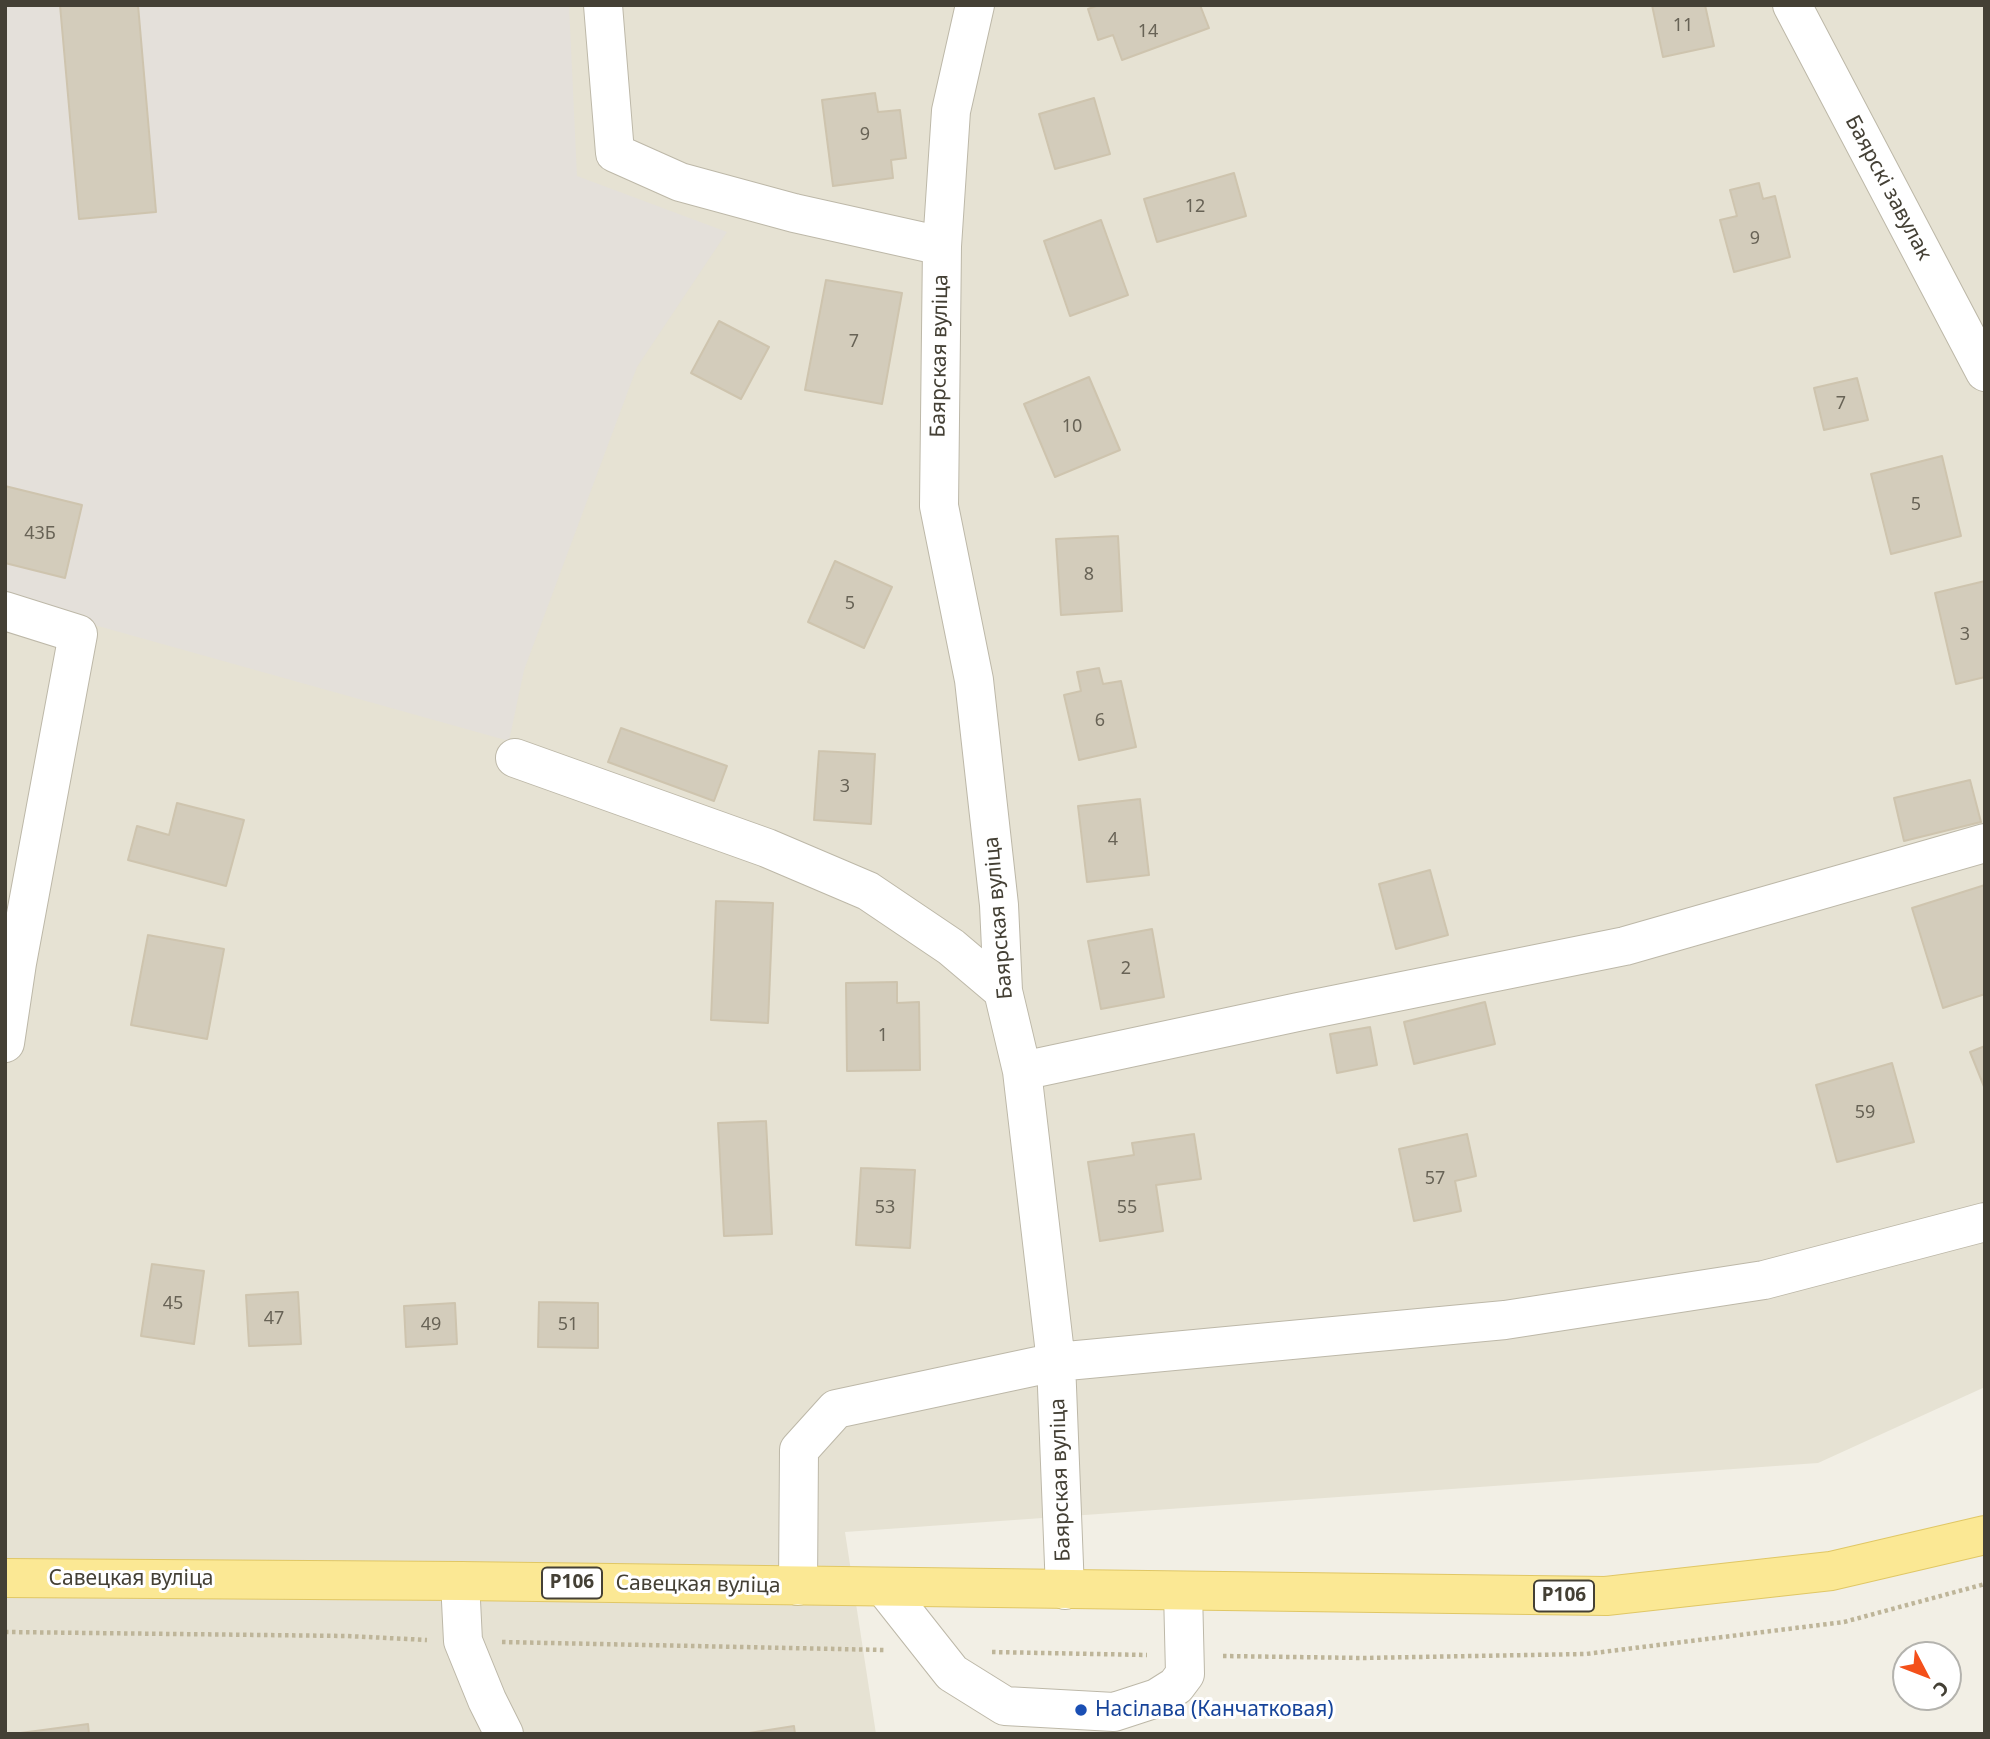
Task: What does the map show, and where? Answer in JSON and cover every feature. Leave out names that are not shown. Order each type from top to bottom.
[{"type":"main road","name":"Р106","points":[[1184,1591],[1605,1597],[1831,1571],[1985,1535]]},
{"type":"main road","name":"Савецкая вуліца","points":[[5,1578],[1184,1591]]},
{"type":"street","points":[[603,5],[615,153],[680,182],[793,213],[942,246]]},
{"type":"street","name":"Баярская вуліца","points":[[975,5],[951,111],[942,246],[939,506],[974,680],[999,905],[1003,991],[1022,1071],[1056,1362],[1065,1590]]},
{"type":"street","name":"Баярскі завулак","points":[[1792,5],[1985,372]]},
{"type":"street","points":[[5,611],[78,634],[17,963],[5,1043]]},
{"type":"street","points":[[515,758],[767,848],[868,891],[951,947],[1003,991]]},
{"type":"street","points":[[1022,1071],[1625,946],[1985,843]]},
{"type":"street","points":[[798,1586],[799,1450],[836,1409],[1056,1362],[1505,1320],[1764,1280],[1985,1222]]},
{"type":"street","points":[[460,1581],[463,1641],[504,1734]]},
{"type":"street","points":[[884,1587],[952,1673],[1005,1706],[1114,1712],[1157,1698],[1176,1686],[1185,1674],[1184,1591]]},
{"type":"path","points":[[991,1652],[1363,1658],[1587,1654],[1844,1622],[1985,1584]]},
{"type":"path","points":[[5,1632],[347,1636],[936,1651]]},
{"type":"shaded area","points":[[5,5],[1985,5],[1985,1387],[1818,1463],[845,1532],[876,1734],[5,1734]]},
{"type":"shaded area","points":[[5,5],[569,5],[577,176],[727,232],[637,367],[524,670],[509,741],[5,600]]},
{"type":"building","points":[[60,5],[138,5],[156,212],[79,219]]},
{"type":"building","points":[[1099,5],[1200,5],[1209,28],[1122,60],[1113,35],[1098,40],[1088,9]]},
{"type":"building","points":[[1652,5],[1705,5],[1714,46],[1663,57]]},
{"type":"building","points":[[875,93],[878,112],[900,110],[906,158],[891,160],[893,178],[833,186],[822,100]]},
{"type":"building","points":[[1094,98],[1110,154],[1055,169],[1039,114]]},
{"type":"building","points":[[1234,173],[1246,216],[1157,242],[1144,199]]},
{"type":"building","points":[[1759,183],[1763,199],[1775,196],[1790,257],[1734,272],[1720,220],[1737,216],[1730,190]]},
{"type":"building","points":[[1101,220],[1128,295],[1070,316],[1044,241]]},
{"type":"building","points":[[826,280],[902,293],[882,404],[805,390]]},
{"type":"building","points":[[719,321],[769,347],[741,399],[691,373]]},
{"type":"building","points":[[1089,377],[1120,450],[1055,477],[1024,404]]},
{"type":"building","points":[[1857,378],[1868,420],[1824,430],[1814,388]]},
{"type":"building","points":[[1942,456],[1961,536],[1891,554],[1871,474]]},
{"type":"building","points":[[5,486],[82,505],[65,578],[5,563]]},
{"type":"building","points":[[1118,536],[1122,611],[1061,615],[1056,539]]},
{"type":"building","points":[[835,561],[892,587],[864,648],[808,622]]},
{"type":"building","points":[[1985,581],[1985,677],[1956,684],[1935,593]]},
{"type":"building","points":[[1099,668],[1103,684],[1121,681],[1136,747],[1079,760],[1064,695],[1081,691],[1077,672]]},
{"type":"building","points":[[621,728],[727,766],[714,801],[608,762]]},
{"type":"building","points":[[819,751],[875,754],[871,824],[814,820]]},
{"type":"building","points":[[1970,780],[1981,822],[1904,841],[1894,798]]},
{"type":"building","points":[[1140,799],[1149,875],[1087,882],[1078,806]]},
{"type":"building","points":[[177,803],[244,820],[226,886],[128,860],[137,826],[169,835]]},
{"type":"building","points":[[1430,870],[1448,935],[1396,949],[1379,884]]},
{"type":"building","points":[[1985,885],[1985,994],[1943,1008],[1912,908]]},
{"type":"building","points":[[716,901],[773,903],[768,1023],[711,1020]]},
{"type":"building","points":[[1152,929],[1164,997],[1101,1009],[1088,941]]},
{"type":"building","points":[[148,935],[224,949],[207,1039],[131,1025]]},
{"type":"building","points":[[897,982],[897,1003],[919,1002],[920,1070],[847,1071],[846,983]]},
{"type":"building","points":[[1485,1002],[1495,1044],[1414,1064],[1404,1022]]},
{"type":"building","points":[[1370,1027],[1377,1065],[1337,1073],[1330,1034]]},
{"type":"building","points":[[1985,1046],[1985,1089],[1970,1052]]},
{"type":"building","points":[[1892,1063],[1914,1142],[1837,1162],[1816,1085]]},
{"type":"building","points":[[766,1121],[772,1234],[724,1236],[718,1123]]},
{"type":"building","points":[[1194,1134],[1201,1179],[1156,1185],[1163,1231],[1100,1241],[1088,1162],[1134,1155],[1132,1143]]},
{"type":"building","points":[[1467,1134],[1476,1176],[1455,1181],[1461,1211],[1414,1221],[1399,1149]]},
{"type":"building","points":[[861,1168],[915,1170],[910,1248],[856,1245]]},
{"type":"building","points":[[152,1264],[204,1271],[194,1344],[141,1336]]},
{"type":"building","points":[[298,1292],[301,1344],[249,1346],[246,1295]]},
{"type":"building","points":[[539,1302],[598,1303],[598,1348],[538,1347]]},
{"type":"building","points":[[455,1303],[457,1344],[406,1347],[404,1306]]},
{"type":"building","points":[[88,1724],[89,1734],[13,1734]]},
{"type":"building","points":[[794,1726],[795,1734],[743,1734]]},
{"type":"place","name":"Насілава (Канчатковая)","points":[[1081,1710]]}]
